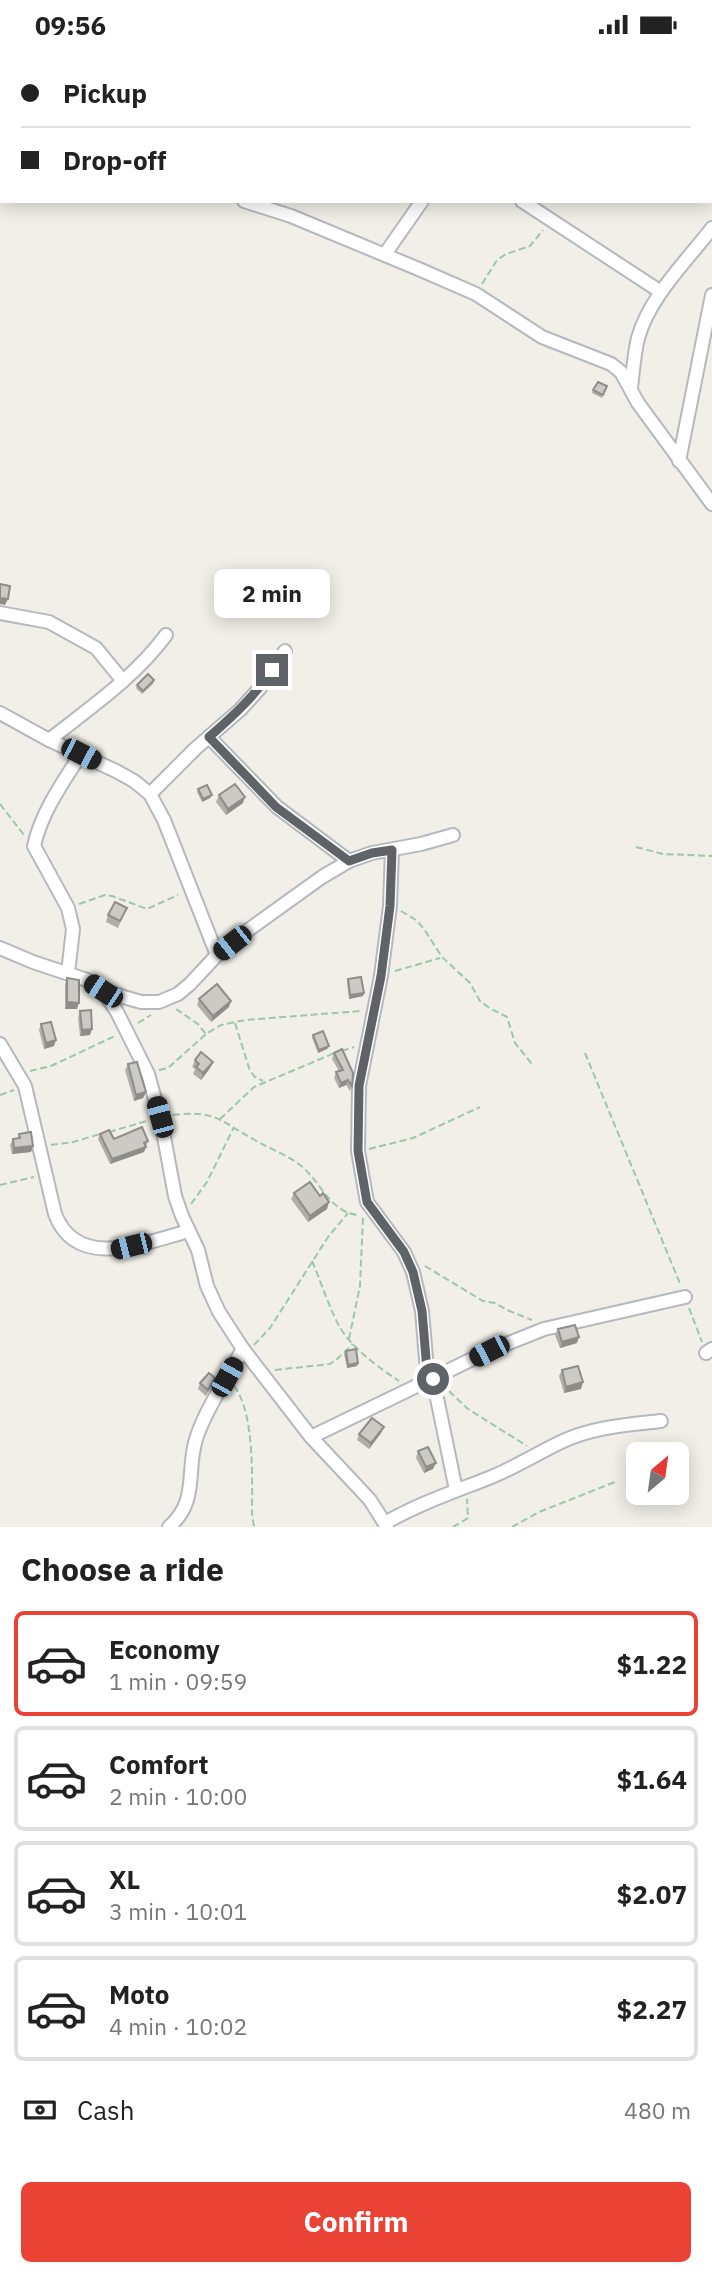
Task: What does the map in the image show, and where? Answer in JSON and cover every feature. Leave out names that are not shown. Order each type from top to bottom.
[{"type":"street","points":[[250,203],[291,216],[476,294],[542,337],[611,364],[621,372],[638,403],[712,505]]},
{"type":"street","points":[[385,254],[421,203]]},
{"type":"street","points":[[525,203],[661,292]]},
{"type":"street","points":[[631,388],[639,338],[646,317],[661,292],[712,228]]},
{"type":"street","points":[[679,461],[712,295]]},
{"type":"street","points":[[0,613],[49,622],[96,648],[123,681]]},
{"type":"street","points":[[49,740],[123,681],[156,649],[166,635]]},
{"type":"street","points":[[150,794],[240,710],[260,688],[285,651]]},
{"type":"street","points":[[0,713],[134,781],[150,794],[164,820],[217,955]]},
{"type":"street","points":[[209,737],[276,807],[349,861]]},
{"type":"street","points":[[68,973],[73,929],[68,908],[34,846],[49,810],[81,754]]},
{"type":"street","points":[[2,953],[87,980],[103,991],[141,1002],[159,1002],[178,994],[217,955],[322,877],[349,861],[372,853],[453,835]]},
{"type":"street","points":[[392,850],[390,906],[381,976],[359,1086],[358,1151],[367,1202],[404,1252],[413,1272],[422,1311],[432,1380],[460,1489]]},
{"type":"street","points":[[103,991],[126,1029],[148,1074],[160,1117],[175,1196],[198,1250],[219,1313],[311,1437],[370,1500],[386,1525],[410,1508],[520,1465],[562,1441],[613,1426],[661,1421]]},
{"type":"street","points":[[0,1044],[25,1086],[45,1175],[60,1225],[69,1237],[84,1246],[114,1250],[189,1231]]},
{"type":"street","points":[[311,1437],[489,1351],[544,1328],[685,1297]]},
{"type":"street","points":[[169,1527],[184,1511],[191,1490],[197,1436],[244,1350]]},
{"type":"path","points":[[476,294],[497,260],[530,246],[551,220]]},
{"type":"path","points":[[0,804],[34,846]]},
{"type":"path","points":[[636,847],[663,854],[712,856]]},
{"type":"path","points":[[68,908],[112,895],[147,909],[191,888]]},
{"type":"path","points":[[390,906],[416,920],[442,957],[464,975],[485,1006],[507,1017],[515,1043],[532,1064]]},
{"type":"path","points":[[381,976],[442,957]]},
{"type":"path","points":[[159,1002],[180,1011],[198,1024],[206,1034]]},
{"type":"path","points":[[148,1074],[168,1067],[206,1034],[221,1025],[278,1016],[375,1010]]},
{"type":"path","points":[[234,1022],[250,1071],[265,1082]]},
{"type":"path","points":[[18,1074],[51,1066],[126,1029]]},
{"type":"path","points":[[220,1119],[254,1087],[333,1053],[369,1044]]},
{"type":"path","points":[[585,1053],[709,1351]]},
{"type":"path","points":[[358,1151],[413,1138],[480,1107]]},
{"type":"path","points":[[39,1146],[72,1142],[160,1117],[196,1113],[220,1119],[301,1166],[326,1195],[348,1213],[363,1216],[360,1286],[349,1339]]},
{"type":"path","points":[[182,1216],[207,1182],[234,1127]]},
{"type":"path","points":[[0,1185],[45,1175]]},
{"type":"path","points":[[244,1350],[263,1338],[312,1260],[348,1213]]},
{"type":"path","points":[[312,1260],[338,1325],[349,1339],[380,1367],[412,1389]]},
{"type":"path","points":[[425,1266],[482,1301],[495,1303],[531,1319],[544,1328]]},
{"type":"path","points":[[260,1371],[330,1364],[353,1343]]},
{"type":"path","points":[[227,1377],[241,1395],[249,1423],[254,1527]]},
{"type":"path","points":[[432,1380],[468,1409],[540,1454]]},
{"type":"path","points":[[512,1527],[539,1512],[615,1482]]},
{"type":"path","points":[[453,1527],[468,1518],[460,1489]]},
{"type":"building","points":[[598,382],[607,386],[603,395],[593,390]]},
{"type":"building","points":[[0,584],[10,586],[8,599],[0,598]]},
{"type":"building","points":[[148,674],[154,680],[143,691],[137,685]]},
{"type":"building","points":[[235,784],[245,797],[228,809],[219,795]]},
{"type":"building","points":[[207,785],[212,795],[203,799],[198,789]]},
{"type":"building","points":[[115,902],[127,908],[120,921],[108,915]]},
{"type":"building","points":[[361,977],[364,993],[350,995],[348,979]]},
{"type":"building","points":[[67,978],[79,980],[79,1003],[67,1002]]},
{"type":"building","points":[[217,984],[231,1001],[213,1016],[199,999]]},
{"type":"building","points":[[91,1010],[92,1029],[82,1030],[80,1011]]},
{"type":"building","points":[[51,1022],[56,1040],[46,1043],[41,1024]]},
{"type":"building","points":[[323,1031],[329,1046],[319,1050],[313,1035]]},
{"type":"building","points":[[342,1049],[353,1073],[352,1086],[348,1080],[341,1083],[336,1072],[343,1070],[334,1053]]},
{"type":"building","points":[[201,1052],[213,1062],[203,1073],[196,1067],[199,1064],[195,1060]]},
{"type":"building","points":[[137,1062],[146,1092],[136,1095],[128,1064]]},
{"type":"building","points":[[142,1127],[148,1141],[144,1143],[146,1147],[112,1159],[100,1134],[109,1130],[114,1139]]},
{"type":"building","points":[[31,1132],[33,1146],[14,1148],[13,1139],[20,1138],[19,1134]]},
{"type":"building","points":[[310,1182],[320,1196],[323,1193],[329,1202],[310,1216],[294,1193]]},
{"type":"building","points":[[575,1325],[579,1337],[562,1342],[558,1329]]},
{"type":"building","points":[[356,1349],[358,1363],[348,1365],[346,1351]]},
{"type":"building","points":[[578,1366],[583,1382],[566,1387],[562,1370]]},
{"type":"building","points":[[209,1373],[215,1378],[208,1390],[200,1383]]},
{"type":"building","points":[[372,1418],[384,1427],[371,1443],[359,1434]]},
{"type":"building","points":[[428,1447],[436,1463],[426,1467],[418,1451]]},
{"type":"route","points":[[272,670],[240,710],[209,737],[276,807],[349,861],[392,850],[390,906],[381,976],[359,1086],[358,1151],[367,1202],[404,1252],[413,1272],[422,1311],[428,1382],[433,1379]]}]
